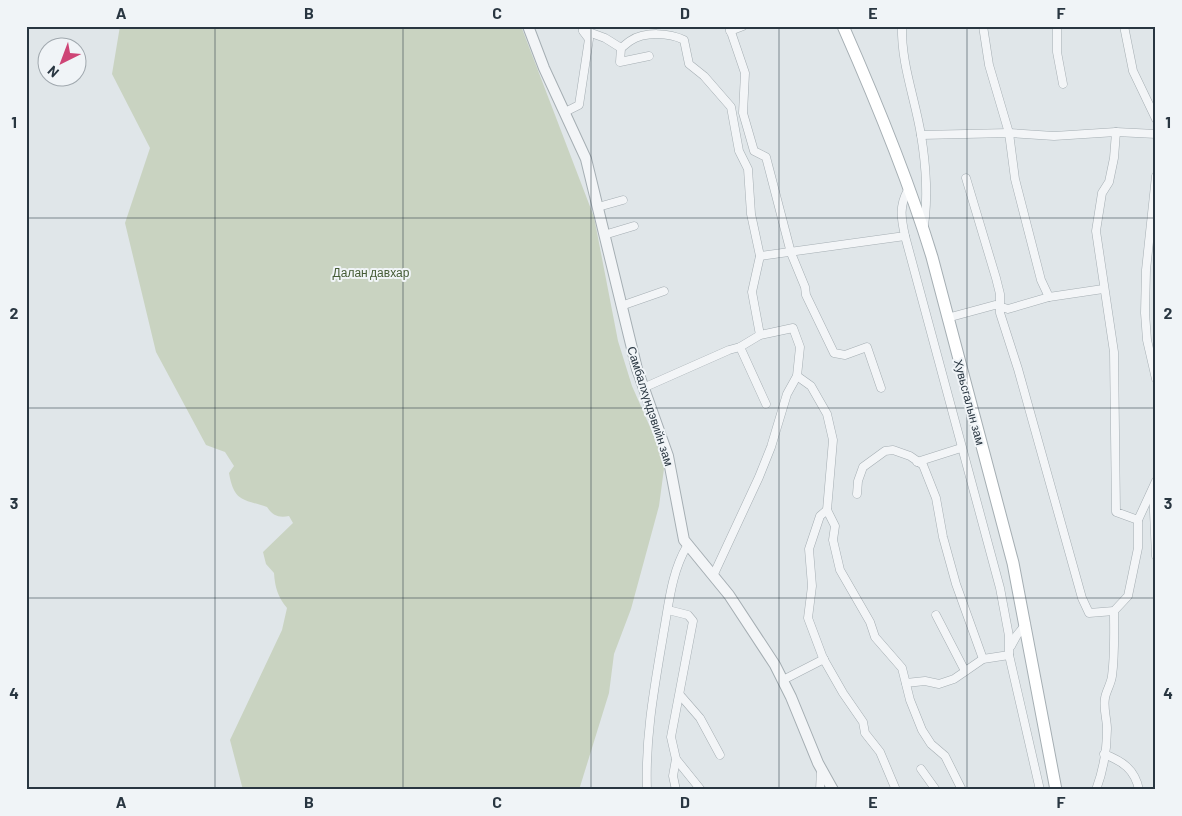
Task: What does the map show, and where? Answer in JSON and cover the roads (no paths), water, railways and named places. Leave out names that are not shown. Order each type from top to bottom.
[{"type":"main road","name":"Хувьсгалын зам","points":[[842,26],[890,139],[923,229],[1010,549],[1026,624],[1056,790]]},
{"type":"street","name":"Самбалхүндэвийн зам","points":[[528,26],[541,62],[586,159],[621,306],[643,388],[668,456],[679,522],[687,546],[729,595],[783,680],[821,770],[833,790]]},
{"type":"street","points":[[743,26],[730,29],[745,73],[743,113],[754,151],[766,157],[792,253],[806,287],[806,295],[834,353],[845,355],[867,347],[880,388]]},
{"type":"street","points":[[902,26],[901,50],[921,135],[926,185],[923,229]]},
{"type":"street","points":[[983,26],[989,64],[1008,133],[1015,179],[1041,280],[1049,297]]},
{"type":"street","points":[[1057,26],[1057,52],[1063,84]]},
{"type":"street","points":[[1124,26],[1133,71],[1156,120]]},
{"type":"street","points":[[565,112],[580,106],[589,39],[583,28]]},
{"type":"street","points":[[583,28],[621,48]]},
{"type":"street","points":[[649,56],[620,62],[621,48],[630,41],[642,36],[672,35],[684,40],[689,64],[704,76],[731,107],[739,151],[748,169],[751,214],[760,256],[752,292],[760,335]]},
{"type":"street","points":[[921,135],[1008,133],[1054,136],[1116,132],[1156,134]]},
{"type":"street","points":[[1116,132],[1114,158],[1109,182],[1102,193],[1096,231],[1114,352],[1116,512],[1138,520]]},
{"type":"street","points":[[1156,176],[1146,270],[1145,313],[1147,340],[1156,379]]},
{"type":"street","points":[[966,178],[996,278],[1000,313],[1018,369],[1082,598],[1089,613],[1114,611],[1128,596],[1138,548],[1138,520],[1155,484]]},
{"type":"street","points":[[908,190],[902,202],[901,210],[905,236],[1006,616],[1009,655],[1040,790]]},
{"type":"street","points":[[598,207],[623,200]]},
{"type":"street","points":[[604,235],[634,226]]},
{"type":"street","points":[[760,256],[905,236]]},
{"type":"street","points":[[947,318],[995,305],[1008,309],[1049,297],[1104,289]]},
{"type":"street","points":[[621,306],[664,291]]},
{"type":"street","points":[[643,388],[729,350],[740,347],[760,335],[793,328],[800,347],[797,376],[787,394],[771,447],[759,477],[713,576]]},
{"type":"street","points":[[740,347],[766,404]]},
{"type":"street","points":[[797,376],[811,386],[827,414],[829,422],[832,440],[827,510],[835,526],[834,540],[840,570],[870,622],[875,637],[902,668],[910,700],[922,730],[931,744],[945,756],[962,790]]},
{"type":"street","points":[[917,462],[961,448]]},
{"type":"street","points":[[857,494],[858,481],[863,467],[885,451],[893,450],[910,456],[923,465],[936,498],[943,537],[956,584],[983,659]]},
{"type":"street","points":[[1155,484],[1156,556]]},
{"type":"street","points":[[827,510],[818,522],[809,549],[812,586],[808,618],[824,659],[843,693],[863,722],[865,734],[880,752],[896,790]]},
{"type":"street","points":[[647,790],[649,716],[668,610],[679,563],[687,546]]},
{"type":"street","points":[[668,610],[688,615],[693,620],[671,737],[676,759],[673,776],[676,790]]},
{"type":"street","points":[[1096,790],[1102,772],[1107,730],[1104,698],[1112,677],[1113,650],[1116,640],[1114,611]]},
{"type":"street","points":[[936,615],[965,671]]},
{"type":"street","points":[[1009,655],[1014,639],[1026,624]]},
{"type":"street","points":[[906,683],[925,681],[939,684],[954,679],[983,659],[1009,655]]},
{"type":"street","points":[[783,680],[824,659]]},
{"type":"street","points":[[680,695],[700,718],[720,755]]},
{"type":"street","points":[[1104,754],[1122,761],[1131,769],[1138,790]]},
{"type":"street","points":[[676,759],[701,790]]},
{"type":"street","points":[[920,769],[936,790]]},
{"type":"street","points":[[820,790],[821,770]]},
{"type":"park label","name":"Далан давхар","points":[[371,272]]}]
